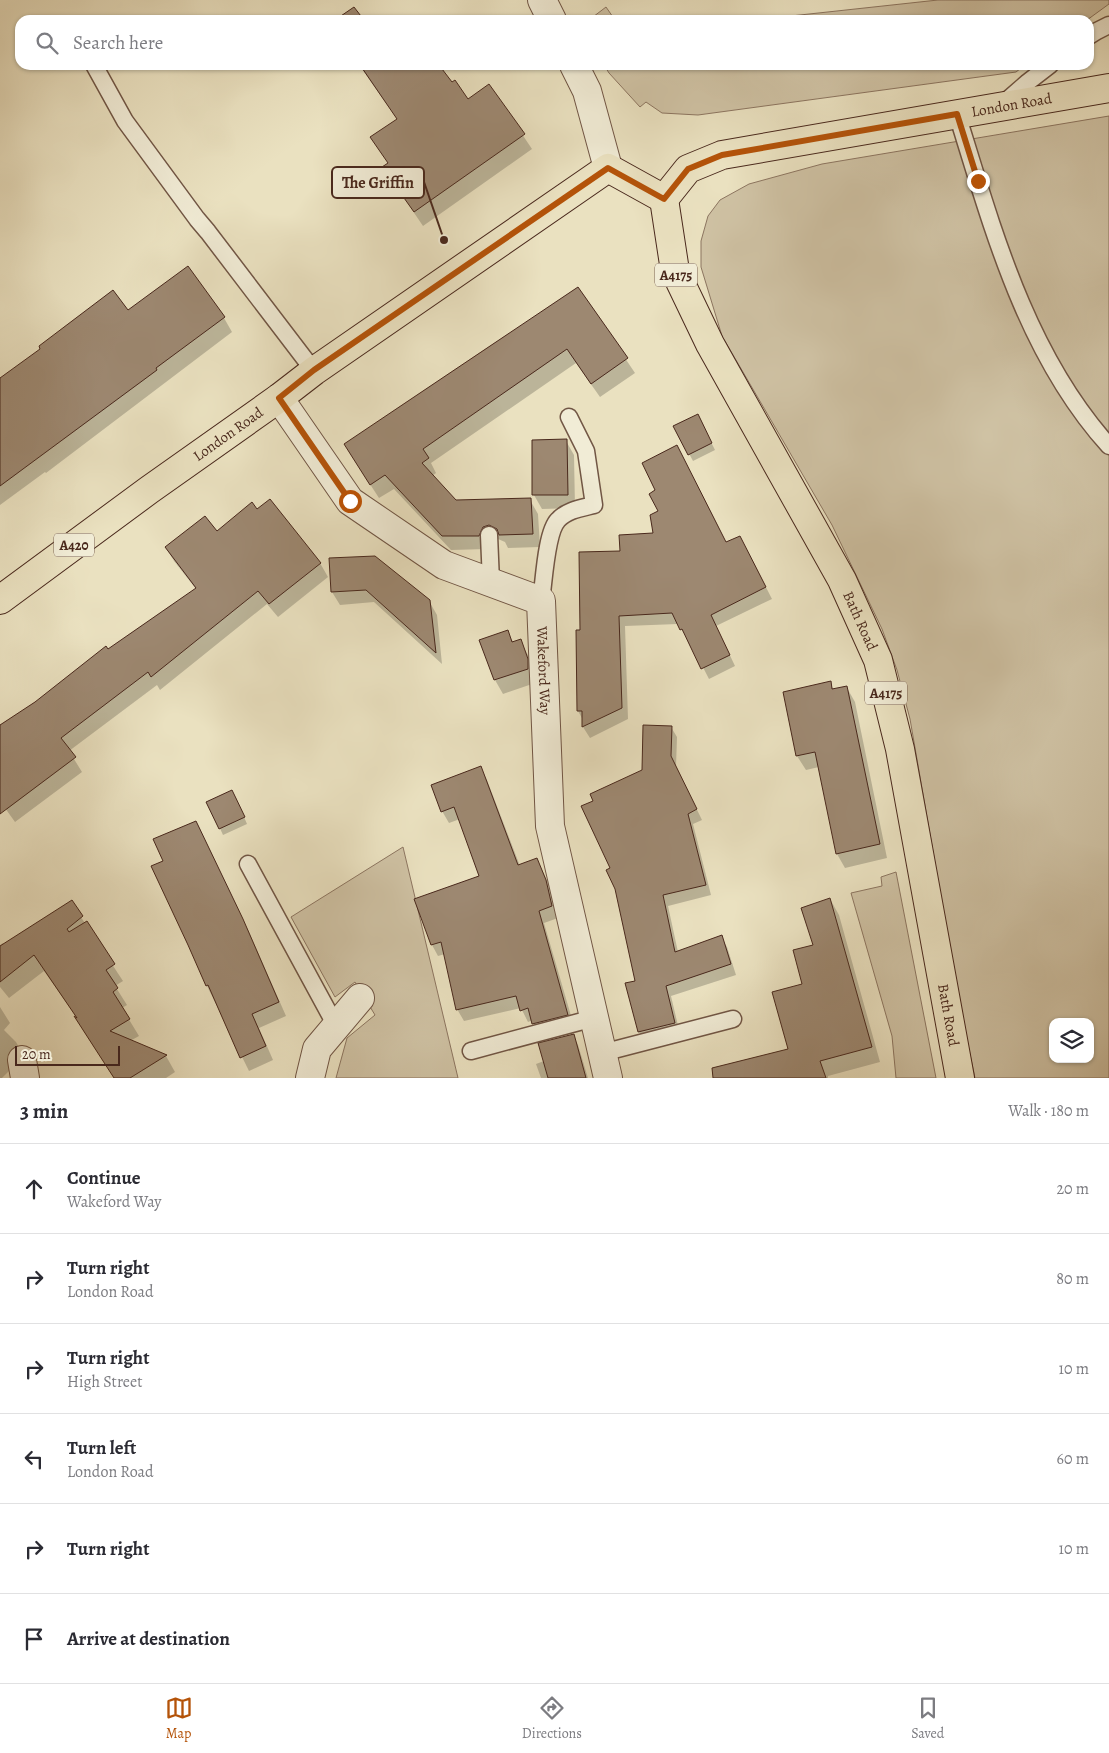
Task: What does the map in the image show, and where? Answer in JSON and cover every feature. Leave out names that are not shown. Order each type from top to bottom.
[{"type":"main road","name":"London Road","points":[[664,199],[688,169],[722,155],[1109,88]]},
{"type":"main road","name":"London Road","points":[[0,600],[149,490],[279,398],[314,370],[608,168]]},
{"type":"main road","points":[[608,168],[664,199]]},
{"type":"main road","name":"Bath Road","points":[[664,199],[675,271],[710,344],[842,580],[878,660],[900,750],[960,1078]]},
{"type":"street","points":[[542,0],[550,15]]},
{"type":"street","points":[[576,70],[586,91],[608,168]]},
{"type":"street","points":[[279,398],[350,501],[444,565],[541,601]]},
{"type":"street","name":"Wakeford Way","points":[[541,601],[550,826],[605,1065]]},
{"type":"street","points":[[310,1078],[317,1049],[360,998]]},
{"type":"lane","points":[[1094,33],[1109,26]]},
{"type":"lane","points":[[97,70],[125,121],[196,219],[314,370]]},
{"type":"lane","points":[[1000,107],[1044,70]]},
{"type":"lane","points":[[957,114],[1014,285],[1040,344],[1061,382],[1109,446]]},
{"type":"lane","points":[[541,601],[549,539],[557,520],[576,509],[594,505],[586,451],[569,417]]},
{"type":"lane","points":[[489,535],[491,582]]},
{"type":"lane","points":[[248,864],[336,1026]]},
{"type":"lane","points":[[471,1051],[594,1018]]},
{"type":"lane","points":[[605,1065],[733,1019]]},
{"type":"shaded area","points":[[938,0],[1109,0],[1109,4],[1094,15],[800,15]]},
{"type":"shaded area","points":[[606,7],[612,15],[596,15]]},
{"type":"shaded area","points":[[607,70],[1019,70],[1016,72],[698,115],[662,113],[646,102],[640,107]]},
{"type":"shaded area","points":[[1109,116],[1109,1078],[975,1078],[960,1007],[910,719],[897,670],[882,629],[832,525],[722,336],[701,267],[701,241],[708,216],[720,200],[749,184],[822,164]]},
{"type":"shaded area","points":[[403,847],[458,1078],[336,1078],[347,1038],[375,1015],[355,982],[335,997],[291,917]]},
{"type":"shaded area","points":[[896,872],[936,1078],[896,1078],[892,1036],[851,893],[882,886],[881,877]]},
{"type":"building","points":[[354,7],[360,15],[342,15]]},
{"type":"building","points":[[363,70],[443,70],[452,82],[455,80],[468,99],[489,84],[525,134],[414,212],[382,167],[388,163],[370,137],[397,119]]},
{"type":"building","points":[[188,266],[225,317],[156,368],[157,370],[0,486],[0,378],[40,349],[39,346],[113,290],[128,310]]},
{"type":"building","points":[[578,287],[628,358],[591,384],[567,349],[423,449],[429,458],[422,463],[456,500],[531,498],[533,534],[499,535],[497,529],[489,525],[483,527],[479,536],[442,536],[385,475],[370,485],[344,444]]},
{"type":"building","points":[[698,414],[712,443],[688,455],[673,426]]},
{"type":"building","points":[[567,439],[568,495],[532,495],[532,440]]},
{"type":"building","points":[[677,445],[726,542],[740,536],[766,587],[711,615],[730,655],[701,669],[682,629],[680,630],[672,613],[619,616],[622,708],[582,727],[582,711],[577,711],[576,630],[580,630],[579,552],[620,551],[619,535],[653,533],[650,515],[658,511],[649,494],[655,490],[642,463]]},
{"type":"building","points":[[270,499],[321,563],[269,604],[258,591],[151,677],[148,672],[61,738],[76,757],[0,814],[0,725],[35,702],[106,646],[108,649],[196,588],[165,547],[205,516],[217,531],[252,502],[257,509]]},
{"type":"building","points":[[375,556],[430,600],[436,653],[366,590],[331,592],[329,558]]},
{"type":"building","points":[[508,630],[512,642],[521,639],[528,659],[528,669],[494,680],[479,640]]},
{"type":"building","points":[[831,681],[832,689],[847,686],[880,844],[836,854],[815,752],[796,756],[783,692]]},
{"type":"building","points":[[643,725],[672,726],[671,756],[697,809],[688,814],[706,885],[663,895],[675,952],[722,935],[731,964],[666,986],[675,1023],[638,1032],[625,983],[635,981],[615,889],[606,870],[610,868],[581,806],[593,801],[590,794],[642,770]]},
{"type":"building","points":[[481,766],[518,865],[537,858],[546,880],[552,906],[539,911],[568,1015],[532,1024],[528,1008],[520,1011],[516,996],[456,1010],[441,942],[431,945],[414,899],[479,876],[454,807],[441,812],[431,785]]},
{"type":"building","points":[[232,790],[245,817],[219,829],[206,802]]},
{"type":"building","points":[[196,821],[243,919],[279,1002],[252,1014],[266,1046],[240,1058],[208,985],[206,986],[151,866],[163,861],[153,839]]},
{"type":"building","points":[[830,898],[872,1047],[820,1061],[826,1078],[713,1078],[712,1068],[788,1049],[772,992],[802,984],[793,950],[813,945],[801,908]]},
{"type":"building","points":[[72,900],[83,916],[67,929],[69,932],[87,921],[115,964],[106,970],[118,988],[113,992],[130,1019],[110,1031],[167,1055],[130,1078],[114,1078],[74,1016],[77,1018],[34,955],[0,982],[0,946]]},
{"type":"building","points":[[574,1034],[586,1078],[548,1078],[538,1043]]},
{"type":"place","name":"The Griffin","points":[[444,240]]},
{"type":"route","points":[[350,501],[279,398],[314,370],[608,168],[664,199],[688,169],[722,155],[957,114],[978,181]]}]
